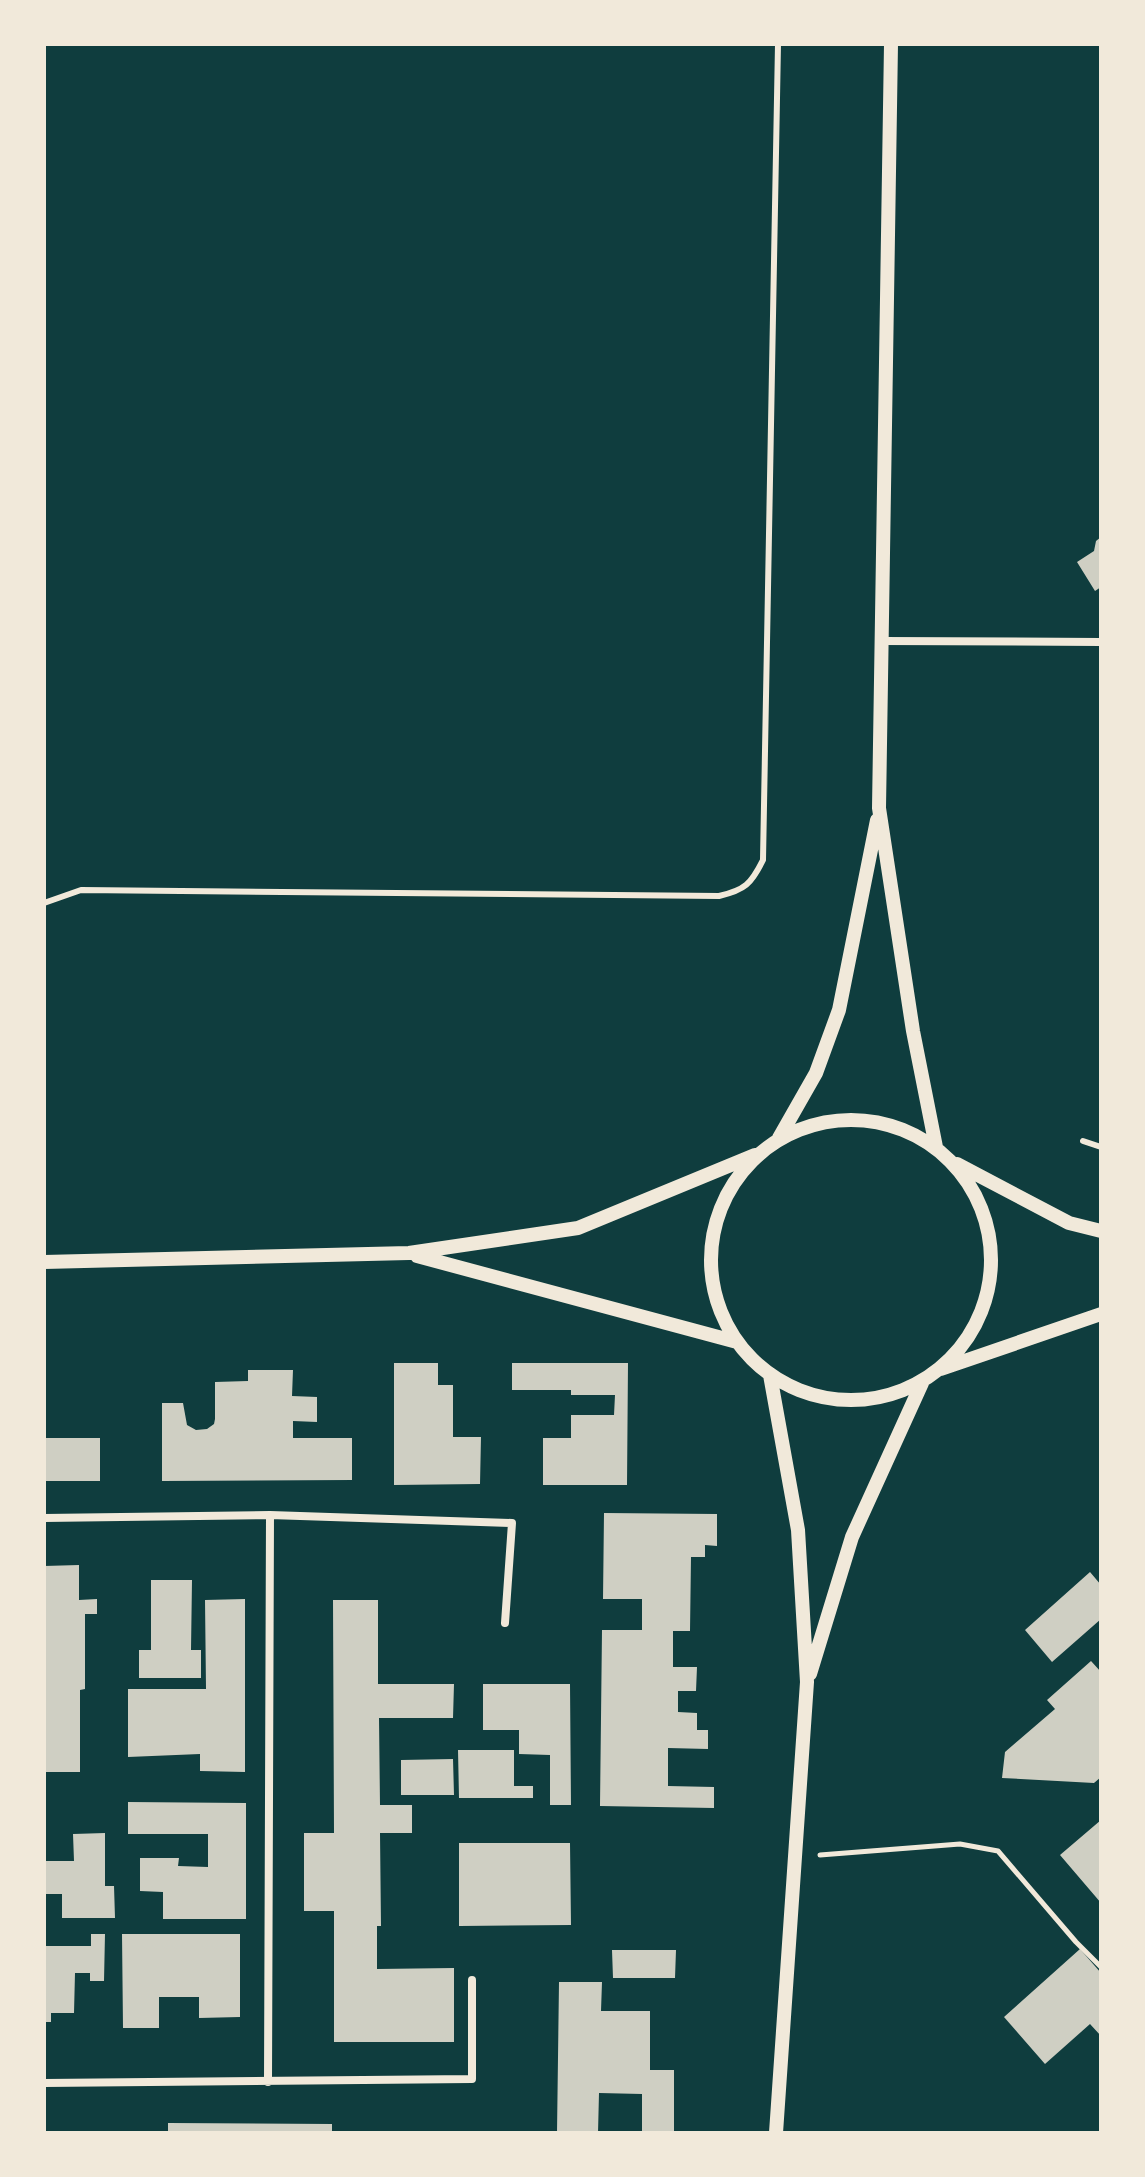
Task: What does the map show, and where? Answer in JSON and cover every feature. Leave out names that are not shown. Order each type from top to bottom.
[{"type":"street","points":[[891,44],[879,808],[913,1031],[936,1147]]},
{"type":"street","points":[[882,641],[1101,642]]},
{"type":"street","points":[[779,1138],[816,1073],[839,1010],[879,808]]},
{"type":"street","points":[[44,1262],[409,1253],[578,1228],[756,1155],[779,1138],[818,1122],[859,1119],[899,1127],[936,1147],[953,1162],[1069,1223],[1101,1231]]},
{"type":"street","points":[[756,1155],[730,1187],[714,1225],[710,1266],[718,1305],[737,1342],[770,1375],[805,1393],[844,1401],[885,1398],[922,1383],[941,1369],[972,1334],[989,1291],[991,1245],[979,1201],[953,1162]]},
{"type":"street","points":[[409,1253],[737,1342]]},
{"type":"street","points":[[941,1369],[1101,1314]]},
{"type":"street","points":[[770,1375],[798,1530],[807,1682],[776,2133]]},
{"type":"street","points":[[807,1682],[852,1537],[922,1383]]},
{"type":"street","points":[[44,1518],[270,1515],[512,1523],[505,1623]]},
{"type":"street","points":[[268,2082],[270,1515]]},
{"type":"street","points":[[44,2083],[472,2079],[472,1980]]},
{"type":"lane","points":[[44,903],[81,890],[719,896],[739,891],[754,878],[763,860],[778,44]]},
{"type":"lane","points":[[1083,1141],[1101,1147]]},
{"type":"path","points":[[796,1856],[960,1844],[998,1851],[1101,1967]]},
{"type":"building","points":[[1101,537],[1101,587],[1095,591],[1077,562],[1094,551],[1096,541]]},
{"type":"building","points":[[394,1363],[438,1363],[438,1385],[453,1385],[453,1437],[481,1437],[480,1484],[394,1485]]},
{"type":"building","points":[[512,1363],[628,1363],[627,1485],[543,1485],[543,1438],[571,1438],[571,1415],[614,1415],[615,1395],[571,1395],[571,1390],[512,1390]]},
{"type":"building","points":[[248,1370],[293,1370],[292,1396],[317,1397],[317,1422],[293,1421],[293,1438],[352,1438],[352,1480],[162,1481],[162,1403],[183,1403],[187,1425],[196,1430],[207,1429],[215,1419],[215,1382],[248,1381]]},
{"type":"building","points":[[44,1438],[100,1438],[100,1481],[44,1481]]},
{"type":"building","points":[[604,1513],[717,1514],[717,1546],[705,1545],[705,1557],[691,1557],[690,1631],[673,1631],[673,1667],[697,1667],[696,1691],[678,1691],[678,1712],[697,1713],[697,1730],[708,1730],[708,1749],[668,1748],[668,1786],[714,1787],[714,1808],[600,1806],[602,1630],[642,1630],[642,1599],[603,1599]]},
{"type":"building","points":[[79,1565],[79,1600],[97,1599],[97,1614],[85,1614],[85,1689],[80,1690],[80,1772],[44,1772],[44,1566]]},
{"type":"building","points":[[1090,1572],[1101,1585],[1101,1619],[1052,1662],[1025,1630]]},
{"type":"building","points":[[151,1580],[192,1580],[191,1650],[201,1650],[201,1678],[139,1678],[139,1650],[151,1650]]},
{"type":"building","points":[[245,1599],[245,1772],[200,1771],[200,1754],[128,1757],[128,1689],[206,1689],[205,1600]]},
{"type":"building","points":[[333,1600],[378,1600],[378,1684],[454,1684],[453,1718],[379,1718],[380,1805],[412,1805],[412,1833],[380,1833],[381,1926],[377,1926],[377,1969],[454,1968],[454,2042],[334,2042],[334,1911],[304,1911],[304,1833],[334,1833]]},
{"type":"building","points":[[1091,1661],[1101,1672],[1101,1777],[1094,1783],[1002,1778],[1005,1752],[1055,1709],[1047,1700]]},
{"type":"building","points":[[483,1684],[570,1684],[571,1805],[550,1805],[550,1755],[519,1754],[519,1730],[483,1730]]},
{"type":"building","points":[[458,1750],[514,1750],[514,1786],[533,1786],[533,1798],[459,1798]]},
{"type":"building","points":[[453,1759],[454,1795],[401,1795],[401,1760]]},
{"type":"building","points":[[128,1802],[246,1803],[246,1919],[163,1919],[163,1892],[140,1891],[140,1858],[179,1858],[178,1866],[208,1867],[208,1834],[128,1834]]},
{"type":"building","points":[[1101,1820],[1101,1903],[1060,1855]]},
{"type":"building","points":[[105,1833],[105,1886],[114,1886],[115,1918],[62,1918],[62,1894],[44,1894],[44,1861],[74,1861],[73,1834]]},
{"type":"building","points":[[459,1843],[570,1843],[571,1925],[459,1926]]},
{"type":"building","points":[[91,1934],[105,1934],[104,1981],[90,1981],[90,1973],[75,1973],[74,2013],[51,2013],[51,2022],[44,2022],[44,1946],[91,1946]]},
{"type":"building","points":[[122,1934],[240,1934],[240,2017],[199,2018],[199,1997],[159,1997],[159,2028],[123,2028]]},
{"type":"building","points":[[1080,1949],[1101,1973],[1101,2036],[1090,2024],[1045,2064],[1004,2017]]},
{"type":"building","points":[[612,1950],[676,1950],[675,1978],[613,1978]]},
{"type":"building","points":[[559,1982],[602,1982],[601,2011],[650,2011],[650,2070],[674,2070],[674,2133],[642,2133],[642,2094],[599,2093],[598,2133],[557,2133]]},
{"type":"building","points":[[168,2123],[332,2124],[332,2133],[168,2133]]}]
